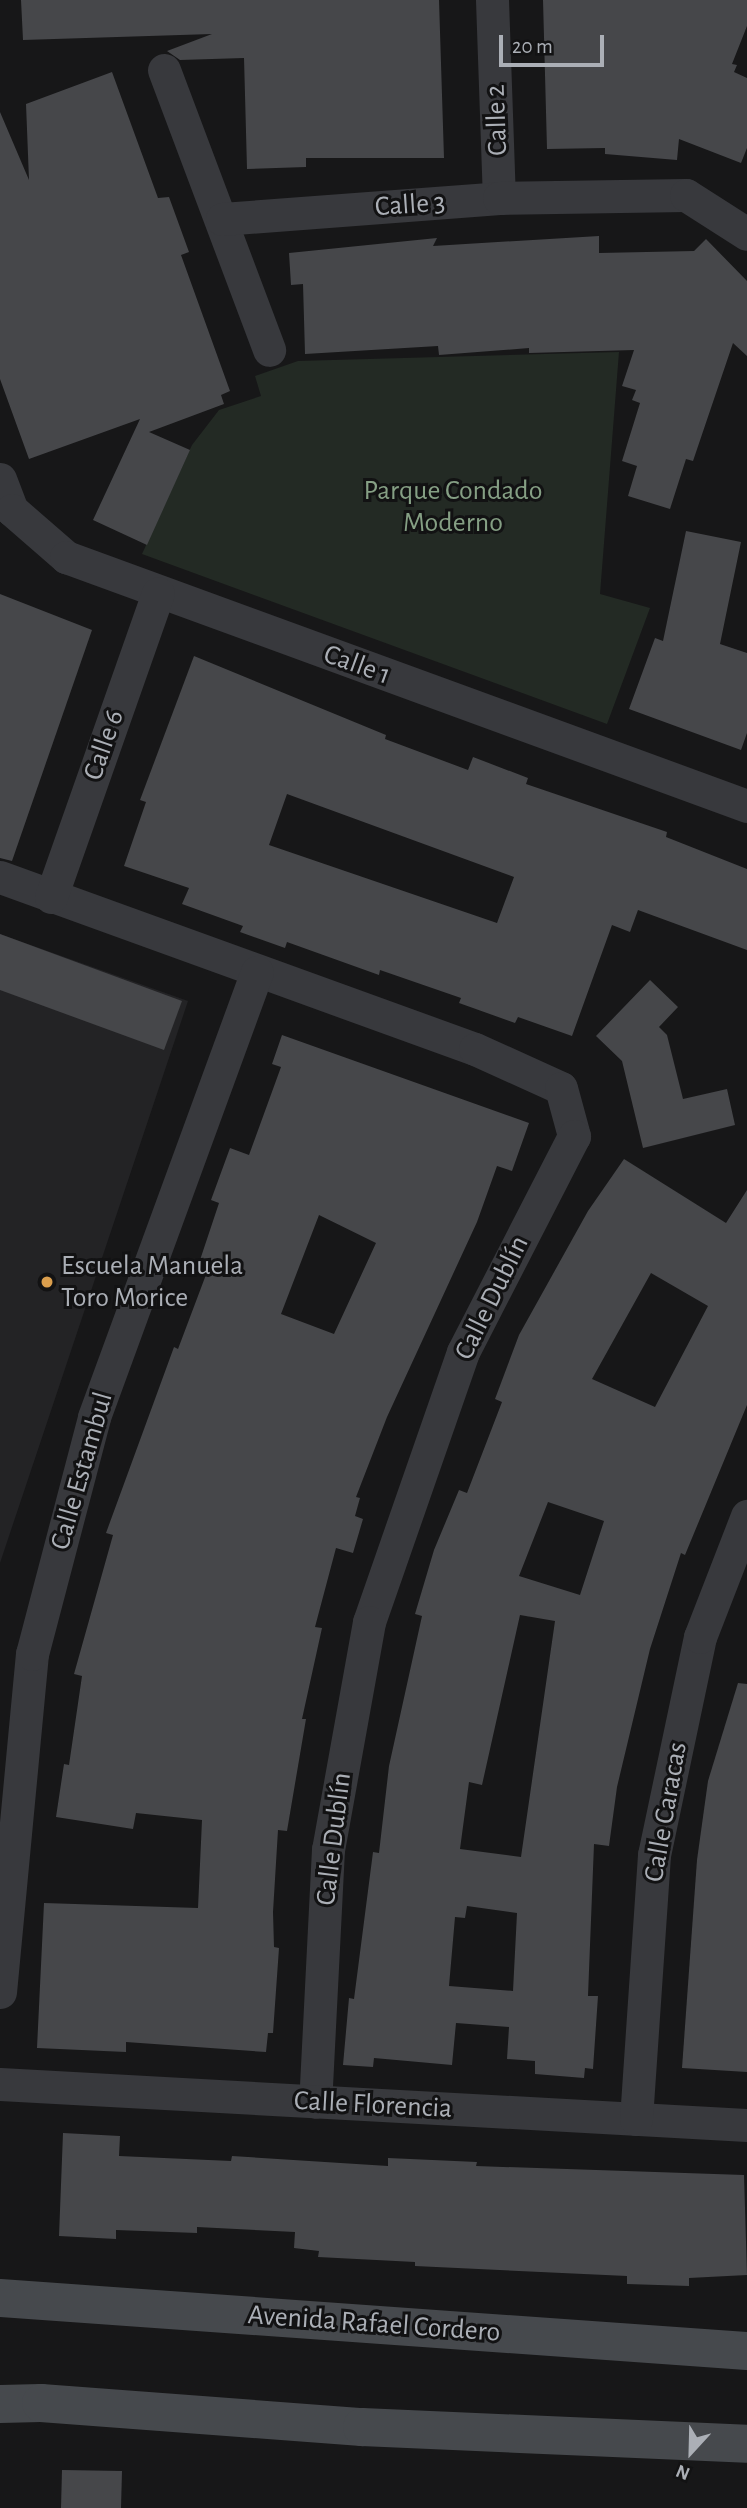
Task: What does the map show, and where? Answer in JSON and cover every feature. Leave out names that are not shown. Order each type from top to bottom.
[{"type":"main road","name":"Avenida Rafael Cordero","points":[[0,2298],[747,2351]]},
{"type":"main road","points":[[0,2404],[41,2403],[362,2427],[747,2444]]},
{"type":"street","name":"Calle 2","points":[[492,0],[499,198]]},
{"type":"street","points":[[164,69],[269,350]]},
{"type":"street","name":"Calle 3","points":[[222,219],[499,198],[686,195],[747,234]]},
{"type":"street","name":"Calle 1","points":[[0,479],[12,510],[66,557],[158,593],[747,806]]},
{"type":"street","name":"Calle 6","points":[[51,897],[158,593]]},
{"type":"street","name":"Calle Dublín","points":[[0,877],[475,1049],[561,1088],[574,1136],[463,1352],[369,1622],[328,1849],[315,2102]]},
{"type":"street","name":"Calle Estambul","points":[[0,1992],[32,1654],[94,1418],[257,972]]},
{"type":"street","name":"Calle Caracas","points":[[636,2119],[654,1855],[700,1637],[747,1516]]},
{"type":"street","name":"Calle Florencia","points":[[0,2084],[747,2125]]},
{"type":"shaded area","name":"Escuela Manuela Toro Morice","points":[[0,934],[188,1001],[0,1563]]},
{"type":"green space","name":"Parque Condado Moderno","points":[[619,352],[600,594],[650,608],[607,724],[142,554],[192,445],[219,410],[261,396],[255,376],[298,361]]},
{"type":"building","points":[[21,0],[439,0],[444,158],[306,158],[306,167],[247,169],[244,58],[180,60],[167,51],[212,34],[23,40]]},
{"type":"building","points":[[543,0],[747,0],[747,26],[732,64],[737,65],[734,72],[747,78],[747,148],[741,163],[679,139],[677,160],[605,154],[605,148],[547,149]]},
{"type":"building","points":[[112,72],[158,198],[169,197],[189,252],[181,255],[230,391],[221,395],[224,404],[149,432],[190,450],[147,545],[93,520],[140,419],[29,459],[0,379],[0,112],[29,180],[26,104]]},
{"type":"building","points":[[599,236],[599,253],[694,251],[706,239],[747,281],[747,356],[733,343],[693,461],[686,459],[670,509],[628,496],[637,466],[622,461],[640,403],[632,400],[636,390],[622,386],[634,350],[529,353],[529,348],[439,355],[438,346],[305,354],[303,284],[291,285],[289,253],[437,238],[433,246]]},
{"type":"building","points":[[686,531],[741,542],[720,644],[747,653],[747,733],[741,750],[629,709],[655,638],[663,641]]},
{"type":"building","points":[[0,594],[92,630],[12,861],[0,858]]},
{"type":"building","points":[[194,656],[386,735],[385,739],[468,770],[473,757],[528,778],[526,784],[667,832],[666,837],[747,869],[747,950],[638,910],[630,932],[612,925],[572,1036],[518,1017],[515,1023],[459,1003],[461,998],[380,970],[379,975],[287,942],[285,948],[240,932],[243,926],[182,904],[189,888],[124,866],[146,802],[140,800]],"holes":[[[287,794],[514,877],[497,923],[269,845]]]},
{"type":"building","points":[[0,934],[182,1001],[164,1050],[0,990]]},
{"type":"building","points":[[650,980],[678,1007],[659,1027],[667,1035],[683,1099],[727,1089],[735,1125],[643,1148],[622,1061],[596,1036]]},
{"type":"building","points":[[282,1035],[529,1123],[512,1171],[497,1166],[477,1222],[387,1417],[356,1497],[360,1498],[355,1516],[363,1519],[353,1553],[336,1548],[315,1627],[322,1628],[302,1719],[306,1719],[287,1831],[278,1830],[273,1912],[274,1947],[279,1948],[273,2033],[268,2033],[266,2052],[126,2042],[126,2052],[37,2048],[44,1903],[198,1908],[202,1820],[136,1813],[133,1829],[56,1817],[64,1764],[69,1765],[82,1676],[74,1674],[113,1535],[106,1533],[174,1347],[178,1349],[207,1272],[197,1269],[219,1203],[211,1200],[230,1148],[249,1155],[281,1067],[272,1064]],"holes":[[[319,1215],[376,1243],[334,1334],[281,1314]]]},
{"type":"building","points":[[624,1159],[726,1223],[747,1190],[747,1405],[685,1555],[681,1553],[650,1649],[617,1787],[609,1846],[594,1844],[588,1996],[598,1996],[593,2069],[585,2068],[584,2078],[535,2074],[535,2061],[507,2059],[509,2027],[456,2023],[452,2065],[374,2058],[373,2067],[343,2065],[349,1998],[354,1999],[373,1852],[379,1853],[389,1766],[422,1616],[415,1614],[434,1550],[459,1490],[467,1493],[502,1402],[495,1399],[519,1335],[588,1211]],"holes":[[[651,1273],[708,1306],[655,1407],[592,1379]],[[548,1502],[604,1521],[580,1595],[519,1576]],[[520,1615],[555,1621],[521,1857],[460,1849],[469,1782],[482,1785]],[[467,1906],[517,1913],[513,1991],[449,1986],[455,1917],[465,1918]]]},
{"type":"building","points":[[738,1683],[747,1684],[747,2072],[682,2068],[697,1860],[708,1781]]},
{"type":"building","points":[[63,2133],[120,2136],[119,2156],[231,2161],[232,2156],[388,2166],[388,2158],[477,2162],[476,2166],[744,2175],[747,2275],[689,2278],[689,2286],[627,2284],[627,2276],[415,2266],[415,2262],[318,2257],[319,2251],[294,2248],[295,2232],[197,2227],[197,2233],[116,2230],[116,2239],[59,2236]]},
{"type":"building","points":[[62,2470],[122,2471],[121,2508],[61,2508]]},
{"type":"place","name":"Escuela Manuela Toro Morice","points":[[47,1282]]}]
